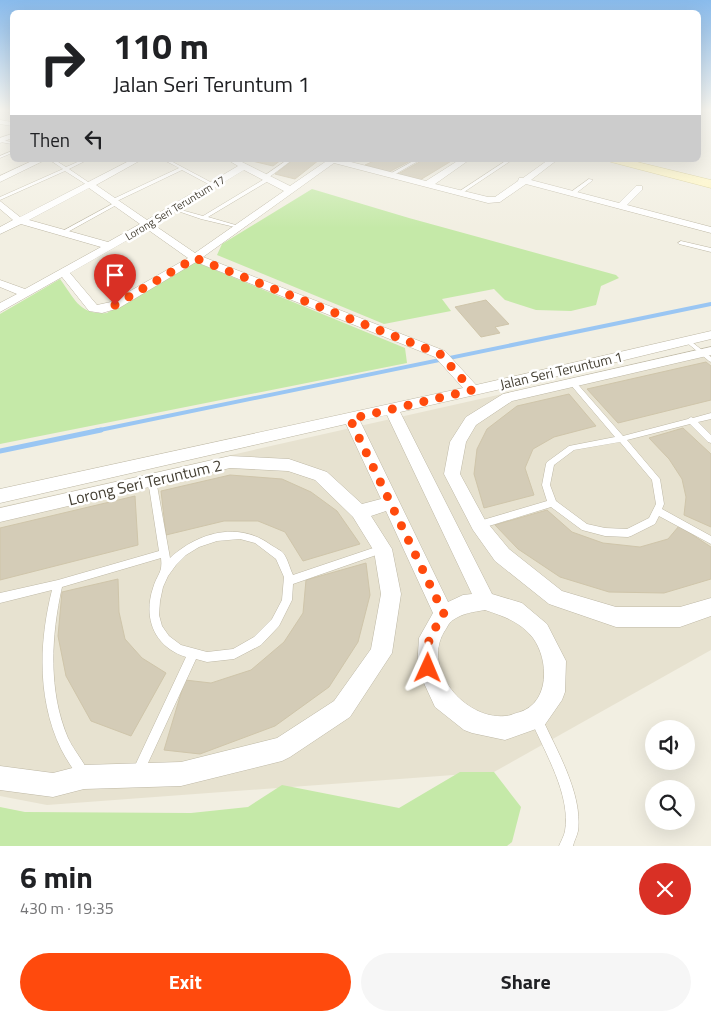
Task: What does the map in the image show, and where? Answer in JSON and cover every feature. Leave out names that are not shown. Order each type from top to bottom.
[{"type":"main road","points":[[623,162],[711,183]]},
{"type":"main road","points":[[632,162],[711,183]]},
{"type":"main road","points":[[652,162],[711,176]]},
{"type":"main road","points":[[667,162],[711,172]]},
{"type":"street","points":[[0,179],[37,162]]},
{"type":"street","points":[[0,231],[133,162]]},
{"type":"street","points":[[240,162],[290,190]]},
{"type":"street","name":"Lorong Seri Teruntum 17","points":[[0,308],[214,185],[240,162]]},
{"type":"street","points":[[64,272],[93,308],[102,309],[115,305],[195,258],[236,227],[330,162]]},
{"type":"street","points":[[340,162],[488,200],[497,200],[522,180],[550,162]]},
{"type":"street","points":[[358,167],[368,162]]},
{"type":"street","points":[[427,184],[463,162]]},
{"type":"street","points":[[522,180],[711,230]]},
{"type":"street","points":[[89,184],[195,258],[444,358],[472,390]]},
{"type":"street","points":[[620,206],[639,188]]},
{"type":"street","points":[[0,204],[18,220],[110,246]]},
{"type":"street","points":[[0,283],[26,293]]},
{"type":"street","name":"Jalan Seri Teruntum 1","points":[[0,496],[567,370],[711,335]]},
{"type":"street","points":[[708,355],[572,382],[508,397],[471,420],[458,442],[452,474],[479,525],[502,555],[556,598],[616,616],[680,617],[711,607]]},
{"type":"street","points":[[391,408],[485,601]]},
{"type":"street","points":[[350,419],[444,614]]},
{"type":"street","name":"Lorong Seri Teruntum 2","points":[[0,515],[230,462],[289,465],[322,476],[359,512],[383,549],[391,594],[381,653],[342,709],[282,749],[181,774],[84,777],[52,785],[0,778]]},
{"type":"street","points":[[426,480],[452,474]]},
{"type":"street","points":[[359,512],[390,503]]},
{"type":"street","points":[[485,601],[515,610],[540,631],[554,661],[554,692],[536,718],[505,728],[472,722],[443,699],[428,668],[429,638],[444,614],[463,604],[485,601]]},
{"type":"lane","points":[[55,162],[89,184]]},
{"type":"lane","points":[[0,199],[81,162]]},
{"type":"lane","points":[[170,162],[214,185]]},
{"type":"lane","points":[[203,218],[267,178],[287,162]]},
{"type":"lane","points":[[390,175],[414,162]]},
{"type":"lane","points":[[460,193],[507,162]]},
{"type":"lane","points":[[62,233],[181,168]]},
{"type":"lane","points":[[573,194],[591,180]]},
{"type":"lane","points":[[174,209],[236,227]]},
{"type":"lane","points":[[681,243],[711,250]]},
{"type":"lane","points":[[688,340],[708,355]]},
{"type":"lane","points":[[572,382],[621,438],[656,479],[660,504],[652,521],[628,533],[605,532],[585,527],[552,503],[546,485],[550,464],[572,448],[621,438],[711,416]]},
{"type":"lane","points":[[691,420],[711,440]]},
{"type":"lane","points":[[152,480],[167,568]]},
{"type":"lane","points":[[479,525],[552,503]]},
{"type":"lane","points":[[657,511],[711,540]]},
{"type":"lane","points":[[240,535],[258,540],[273,550],[284,564],[289,581],[288,601],[278,621],[262,639],[240,652],[216,658],[192,656],[175,648],[162,635],[155,619],[153,602],[158,584],[167,568],[182,553],[200,542],[220,536],[240,535]]},
{"type":"lane","points":[[289,581],[383,549]]},
{"type":"lane","points":[[0,598],[58,584],[165,552]]},
{"type":"lane","points":[[58,584],[50,612],[49,672],[53,714],[63,741],[84,777]]},
{"type":"lane","points":[[137,775],[192,656]]},
{"type":"lane","points":[[536,718],[568,794],[572,819],[569,841],[566,846]]},
{"type":"shaded area","points":[[711,347],[711,650],[494,772],[47,805],[0,796],[0,507]]},
{"type":"green space","points":[[312,189],[409,218],[616,275],[619,278],[601,286],[596,305],[571,311],[536,310],[505,300],[494,289],[442,299],[451,311],[384,324],[217,255],[222,244]]},
{"type":"green space","points":[[188,263],[198,263],[405,348],[407,363],[0,444],[0,314],[60,279],[74,299],[84,308],[98,313],[107,313]]},
{"type":"green space","points":[[460,772],[494,772],[521,807],[512,842],[507,846],[0,846],[0,807],[25,812],[191,813],[248,807],[282,785],[399,808]]},
{"type":"building","points":[[256,162],[278,162],[273,166]]},
{"type":"building","points":[[290,162],[316,162],[295,179],[275,174]]},
{"type":"building","points":[[372,162],[408,162],[389,172],[365,165]]},
{"type":"building","points":[[419,162],[450,162],[420,180],[398,174]]},
{"type":"building","points":[[486,300],[509,324],[495,327],[500,333],[481,337],[455,307]]},
{"type":"building","points":[[706,362],[711,366],[711,400],[618,423],[587,389]]},
{"type":"building","points":[[569,394],[596,426],[554,437],[533,449],[525,468],[534,495],[484,508],[474,474],[477,449],[487,429],[517,406]]},
{"type":"building","points":[[683,428],[711,454],[711,527],[684,515],[686,497],[682,479],[669,459],[649,438]]},
{"type":"building","points":[[230,475],[282,479],[311,492],[337,511],[360,544],[303,561],[285,532],[258,521],[224,521],[166,535],[161,491]]},
{"type":"building","points":[[135,496],[138,545],[0,580],[0,528]]},
{"type":"building","points":[[547,510],[572,532],[603,543],[640,547],[668,539],[679,526],[711,547],[711,579],[664,593],[609,592],[560,577],[518,549],[495,525]]},
{"type":"building","points":[[366,563],[370,595],[358,642],[329,687],[275,726],[200,754],[164,750],[185,680],[211,683],[251,670],[284,642],[303,613],[306,580]]},
{"type":"building","points":[[118,579],[119,612],[125,639],[142,658],[166,673],[131,736],[91,721],[66,676],[58,636],[62,592]]},
{"type":"waterway","points":[[95,431],[711,304]]},
{"type":"waterway","points":[[0,451],[101,430]]},
{"type":"route","points":[[115,305],[195,258],[440,354],[448,362],[472,390],[350,419],[444,614],[429,638],[428,668]]}]
